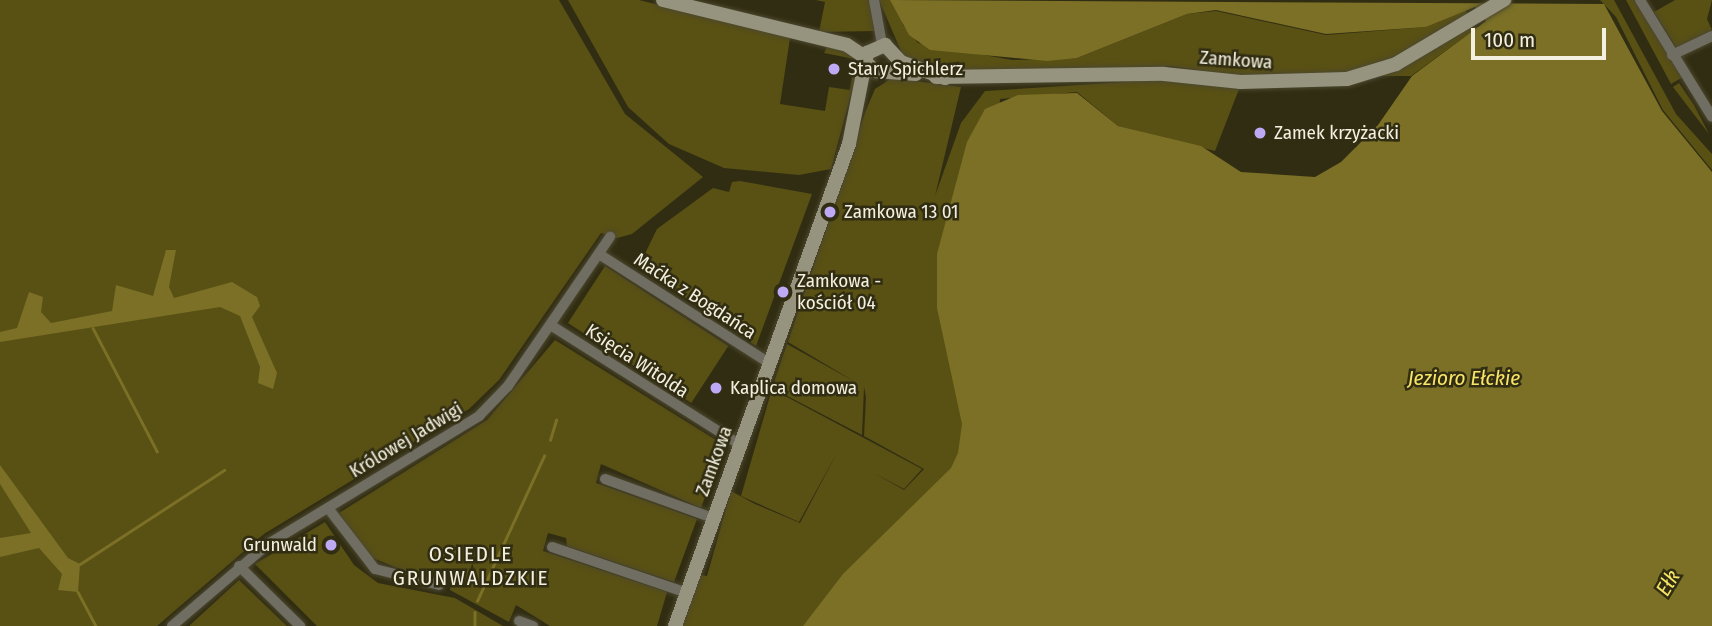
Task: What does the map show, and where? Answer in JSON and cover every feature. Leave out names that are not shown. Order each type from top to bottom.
[{"type":"street","points":[[663,0],[700,5],[809,37],[872,52],[893,56],[882,71],[872,52],[874,0]]},
{"type":"street","name":"Zamkowa","points":[[857,111],[882,71],[945,78],[1164,74],[1241,82],[1347,79],[1383,70],[1504,0]]},
{"type":"street","points":[[1640,0],[1712,117]]},
{"type":"street","points":[[1672,55],[1712,36]]},
{"type":"street","name":"Zamkowa","points":[[675,626],[857,111],[872,52]]},
{"type":"street","name":"Zamkowa","points":[[893,56],[945,78]]},
{"type":"street","name":"Królowej Jadwigi","points":[[174,625],[240,566],[328,508],[468,425],[508,386],[602,256],[610,237]]},
{"type":"street","name":"Maćka z Bogdańca","points":[[602,256],[769,363]]},
{"type":"street","name":"Księcia Witolda","points":[[552,326],[740,445]]},
{"type":"street","points":[[606,479],[713,518]]},
{"type":"street","points":[[328,508],[375,569],[439,585]]},
{"type":"street","points":[[552,547],[687,593]]},
{"type":"street","points":[[240,566],[300,626]]},
{"type":"street","points":[[519,621],[533,626]]},
{"type":"shaded area","points":[[0,0],[559,0],[625,114],[703,177],[632,234],[617,238],[601,233],[499,380],[469,409],[264,534],[157,626],[0,626]]},
{"type":"shaded area","points":[[568,0],[639,0],[790,38],[780,104],[825,111],[829,87],[850,90],[855,59],[824,53],[827,47],[845,49],[860,60],[831,169],[799,175],[724,168],[669,144],[628,107]]},
{"type":"shaded area","points":[[816,0],[870,0],[874,31],[819,32],[825,2]]},
{"type":"shaded area","points":[[879,0],[899,0],[903,25],[918,43],[1012,60],[1077,58],[1187,14],[1216,11],[1326,35],[1426,27],[1466,10],[1471,28],[1478,27],[1411,76],[1240,76],[1170,66],[983,73],[904,58]]},
{"type":"shaded area","points":[[1600,0],[1614,0],[1676,114],[1712,154],[1712,170],[1663,110],[1616,17]]},
{"type":"shaded area","points":[[1626,0],[1636,0],[1683,77],[1671,84]]},
{"type":"shaded area","points":[[1675,0],[1712,0],[1707,19],[1712,30],[1676,47],[1654,12]]},
{"type":"shaded area","points":[[892,78],[961,87],[935,196],[961,123],[985,91],[1172,79],[1239,89],[1215,151],[1118,126],[1077,92],[1000,99],[981,409],[880,626],[680,626],[700,575],[707,576],[731,491],[755,504],[800,523],[837,453],[799,522],[741,496],[772,389],[922,469],[904,489],[874,473],[904,490],[924,469],[864,436],[864,387],[862,435],[772,388],[787,344],[857,383],[788,342],[866,110],[875,89]]},
{"type":"shaded area","points":[[1679,83],[1694,105],[1709,134],[1673,87]]},
{"type":"shaded area","points":[[740,181],[812,194],[756,346],[639,266],[657,229],[713,188],[729,192],[732,182]]},
{"type":"shaded area","points":[[605,266],[728,346],[691,403],[568,323]]},
{"type":"shaded area","points":[[555,340],[724,445],[701,508],[601,464],[596,483],[697,519],[674,582],[567,546],[566,538],[548,533],[543,551],[667,592],[657,626],[550,626],[516,605],[509,622],[450,590],[451,573],[431,571],[427,580],[368,556],[339,513],[487,420]]},
{"type":"shaded area","points":[[325,522],[354,565],[378,583],[455,598],[503,626],[317,626],[255,564]]},
{"type":"shaded area","points":[[239,580],[287,626],[190,626],[190,625]]},
{"type":"water","name":"Jezioro Ełckie","points":[[890,0],[1604,4],[1662,111],[1712,172],[1712,626],[803,626],[843,574],[951,468],[958,453],[962,424],[937,308],[937,254],[967,142],[985,109],[1018,95],[1077,93],[1118,126],[1201,146],[1241,172],[1315,177],[1341,162],[1378,125],[1412,76],[1486,21],[1475,7],[1426,27],[1326,34],[1216,10],[1187,14],[1077,58],[1047,61],[930,50],[909,35]]},
{"type":"water","points":[[166,250],[176,250],[169,287],[174,298],[232,282],[257,297],[260,306],[252,317],[277,373],[273,389],[258,383],[260,367],[240,316],[220,307],[0,342],[0,332],[17,328],[29,292],[43,297],[41,312],[51,323],[112,311],[116,285],[153,296]]},
{"type":"water","points":[[0,465],[68,558],[80,564],[78,592],[58,590],[62,574],[39,548],[0,557],[0,538],[31,533],[0,484]]},
{"type":"waterway","points":[[93,328],[157,451]]},
{"type":"waterway","points":[[550,440],[556,420]]},
{"type":"waterway","points":[[477,601],[544,456]]},
{"type":"waterway","points":[[80,564],[224,470]]},
{"type":"waterway","points":[[78,592],[96,626]]},
{"type":"waterway","points":[[475,612],[475,626]]},
{"type":"place","name":"Stary Spichlerz","points":[[834,69]]},
{"type":"place","name":"Zamek krzyżacki","points":[[1260,133]]},
{"type":"place","name":"Zamkowa 13 01","points":[[830,212]]},
{"type":"place","name":"Zamkowa - kościół 04","points":[[783,292]]},
{"type":"place","name":"Kaplica domowa","points":[[716,388]]},
{"type":"place","name":"Grunwald","points":[[331,545]]},
{"type":"district","name":"OSIEDLE GRUNWALDZKIE","points":[[471,566]]},
{"type":"water label","name":"Ełk","points":[[1668,583]]}]
